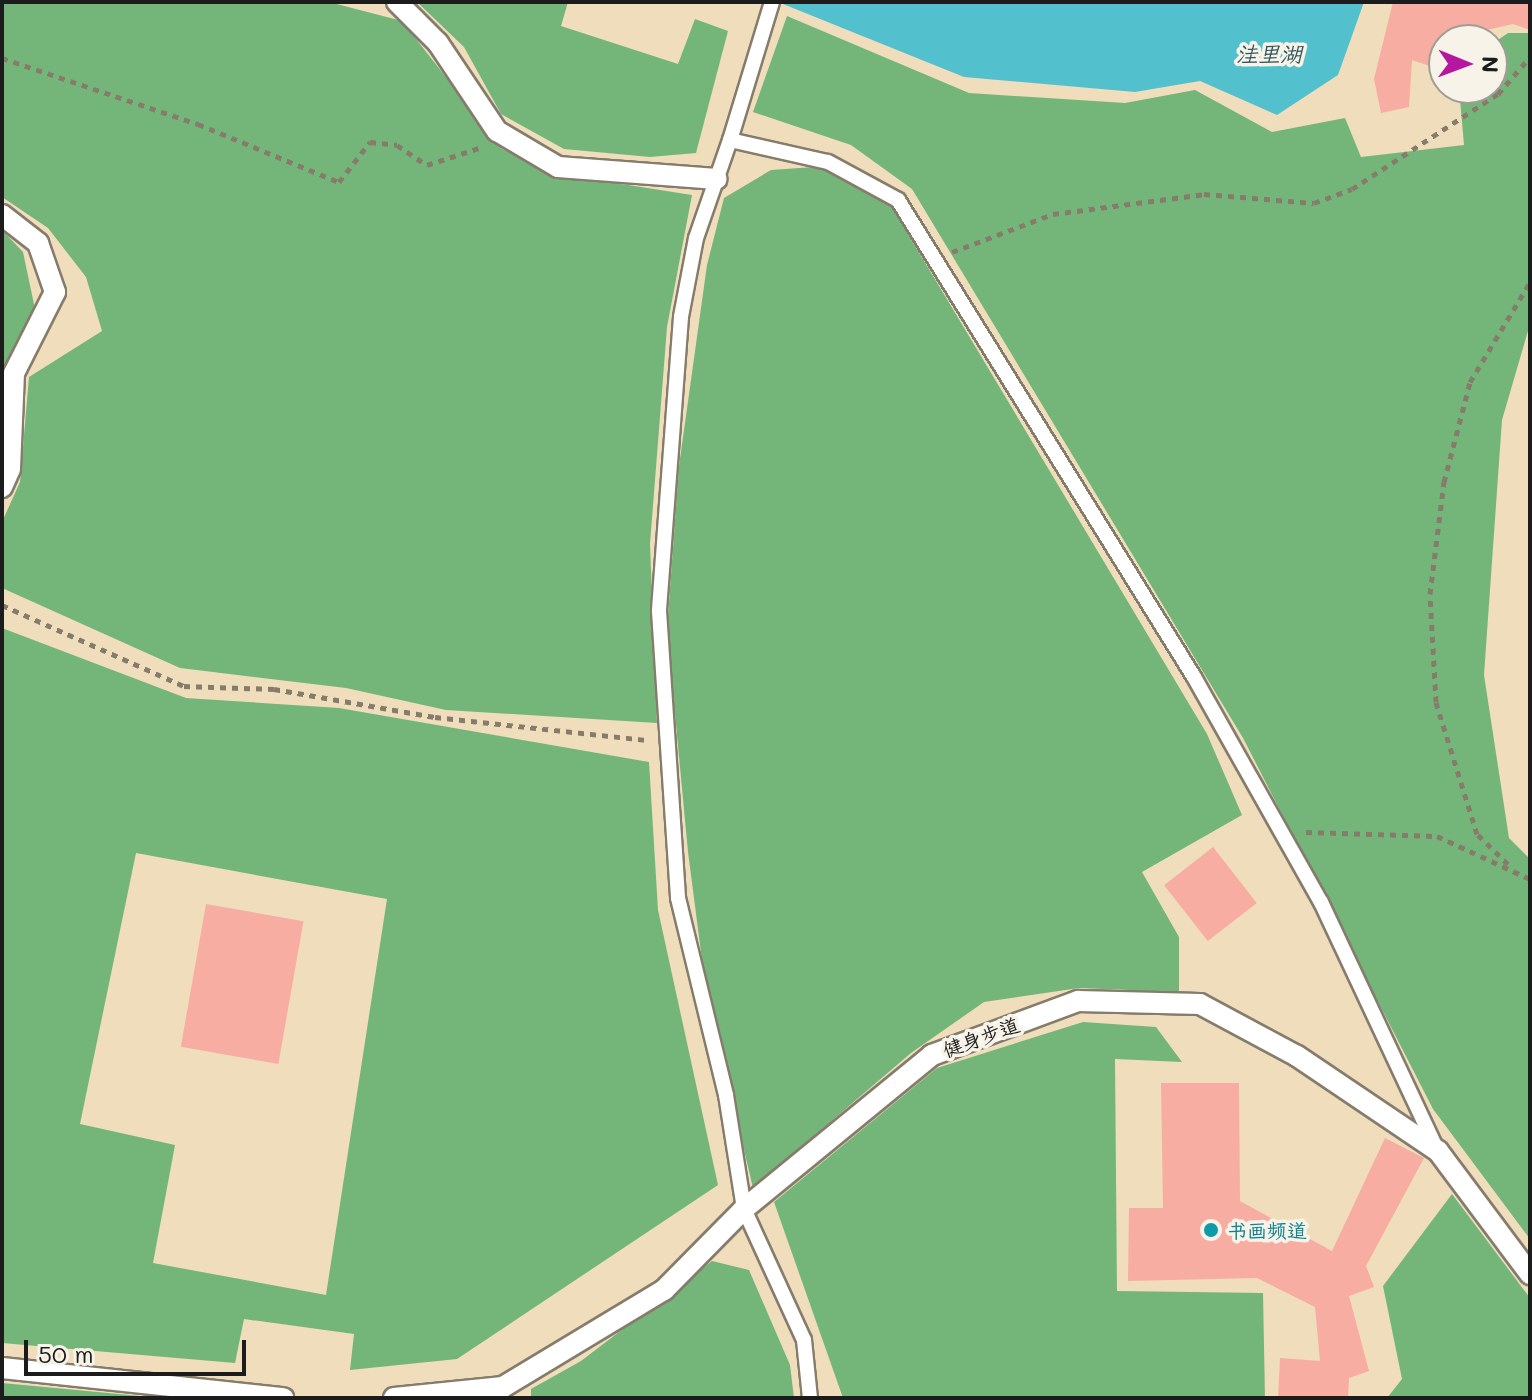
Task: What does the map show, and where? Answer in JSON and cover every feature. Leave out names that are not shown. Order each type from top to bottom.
[{"type":"street","points":[[397,2],[511,139],[558,167],[717,179]]},
{"type":"street","points":[[2,215],[38,243],[55,292],[14,373],[10,469],[2,487]]},
{"type":"street","name":"健身步道","points":[[394,1398],[503,1387],[664,1290],[744,1209],[932,1055],[1078,1001],[1200,1004],[1297,1056],[1438,1151],[1530,1274]]},
{"type":"street","points":[[2,1368],[283,1398]]},
{"type":"lane","points":[[771,8],[696,238],[681,317],[661,531],[668,744],[678,898],[726,1095],[744,1209],[804,1340],[810,1398]]},
{"type":"lane","points":[[730,140],[828,162],[898,200],[938,257],[1281,832],[1438,1151]]},
{"type":"path","points":[[938,257],[1053,214],[1204,194],[1314,203],[1352,189],[1498,94],[1530,57]]},
{"type":"path","points":[[2,58],[339,182],[370,142],[397,145],[427,165],[511,139]]},
{"type":"path","points":[[1530,282],[1470,382],[1444,482],[1430,594],[1436,702],[1477,834],[1508,864],[1530,879]]},
{"type":"path","points":[[2,605],[184,686],[274,689],[668,744]]},
{"type":"path","points":[[1281,832],[1437,836],[1508,864]]},
{"type":"green space","points":[[2,2],[329,2],[402,21],[502,149],[577,177],[692,195],[667,327],[650,544],[657,723],[446,710],[346,688],[180,668],[2,588],[2,522],[20,482],[29,377],[102,331],[86,277],[48,228],[2,197]]},
{"type":"green space","points":[[417,2],[568,2],[561,26],[678,64],[695,19],[728,31],[696,153],[650,157],[564,149],[501,114],[464,47]]},
{"type":"green space","points":[[787,16],[969,93],[1125,103],[1195,90],[1272,132],[1345,118],[1361,157],[1464,145],[1460,104],[1508,104],[1508,33],[1530,33],[1530,324],[1502,420],[1484,675],[1509,838],[1530,859],[1530,1239],[1433,1109],[1243,738],[912,189],[851,145],[753,112]]},
{"type":"green space","points":[[828,166],[890,204],[1207,734],[1242,815],[1142,872],[1179,937],[1179,992],[1079,988],[984,1002],[911,1053],[753,1188],[705,983],[688,852],[667,629],[679,466],[707,265],[724,198],[771,170]]},
{"type":"green space","points":[[2,230],[23,252],[35,309],[2,370]]},
{"type":"green space","points":[[2,628],[186,698],[339,708],[649,762],[658,910],[718,1185],[457,1359],[350,1370],[354,1334],[244,1319],[235,1363],[2,1343]],"holes":[[[136,853],[387,899],[326,1295],[153,1263],[175,1145],[80,1124]]]},
{"type":"green space","points":[[1083,1022],[1156,1027],[1182,1062],[1115,1059],[1117,1291],[1263,1293],[1265,1398],[843,1398],[774,1202],[937,1068]]},
{"type":"green space","points":[[1452,1194],[1530,1298],[1530,1398],[1387,1398],[1402,1379],[1383,1286]]},
{"type":"green space","points":[[712,1261],[749,1270],[790,1365],[794,1398],[531,1398],[531,1389],[581,1361]]},
{"type":"green space","points":[[2,1383],[161,1398],[2,1398]]},
{"type":"water","name":"洼里湖","points":[[778,2],[1364,2],[1338,75],[1277,115],[1200,81],[1135,92],[964,77]]},
{"type":"building","points":[[1393,2],[1530,2],[1530,30],[1513,24],[1428,24],[1428,66],[1412,60],[1409,107],[1381,113],[1374,79]]},
{"type":"building","points":[[1213,847],[1257,903],[1208,941],[1164,885]]},
{"type":"building","points":[[206,904],[303,921],[278,1064],[181,1047]]},
{"type":"building","name":"书画频道","points":[[1161,1083],[1239,1083],[1240,1201],[1332,1251],[1385,1138],[1424,1158],[1366,1266],[1374,1287],[1349,1296],[1369,1371],[1349,1378],[1348,1398],[1278,1398],[1280,1358],[1320,1361],[1315,1307],[1257,1278],[1128,1281],[1129,1208],[1163,1208]]},
{"type":"place","name":"书画频道","points":[[1211,1230]]}]
